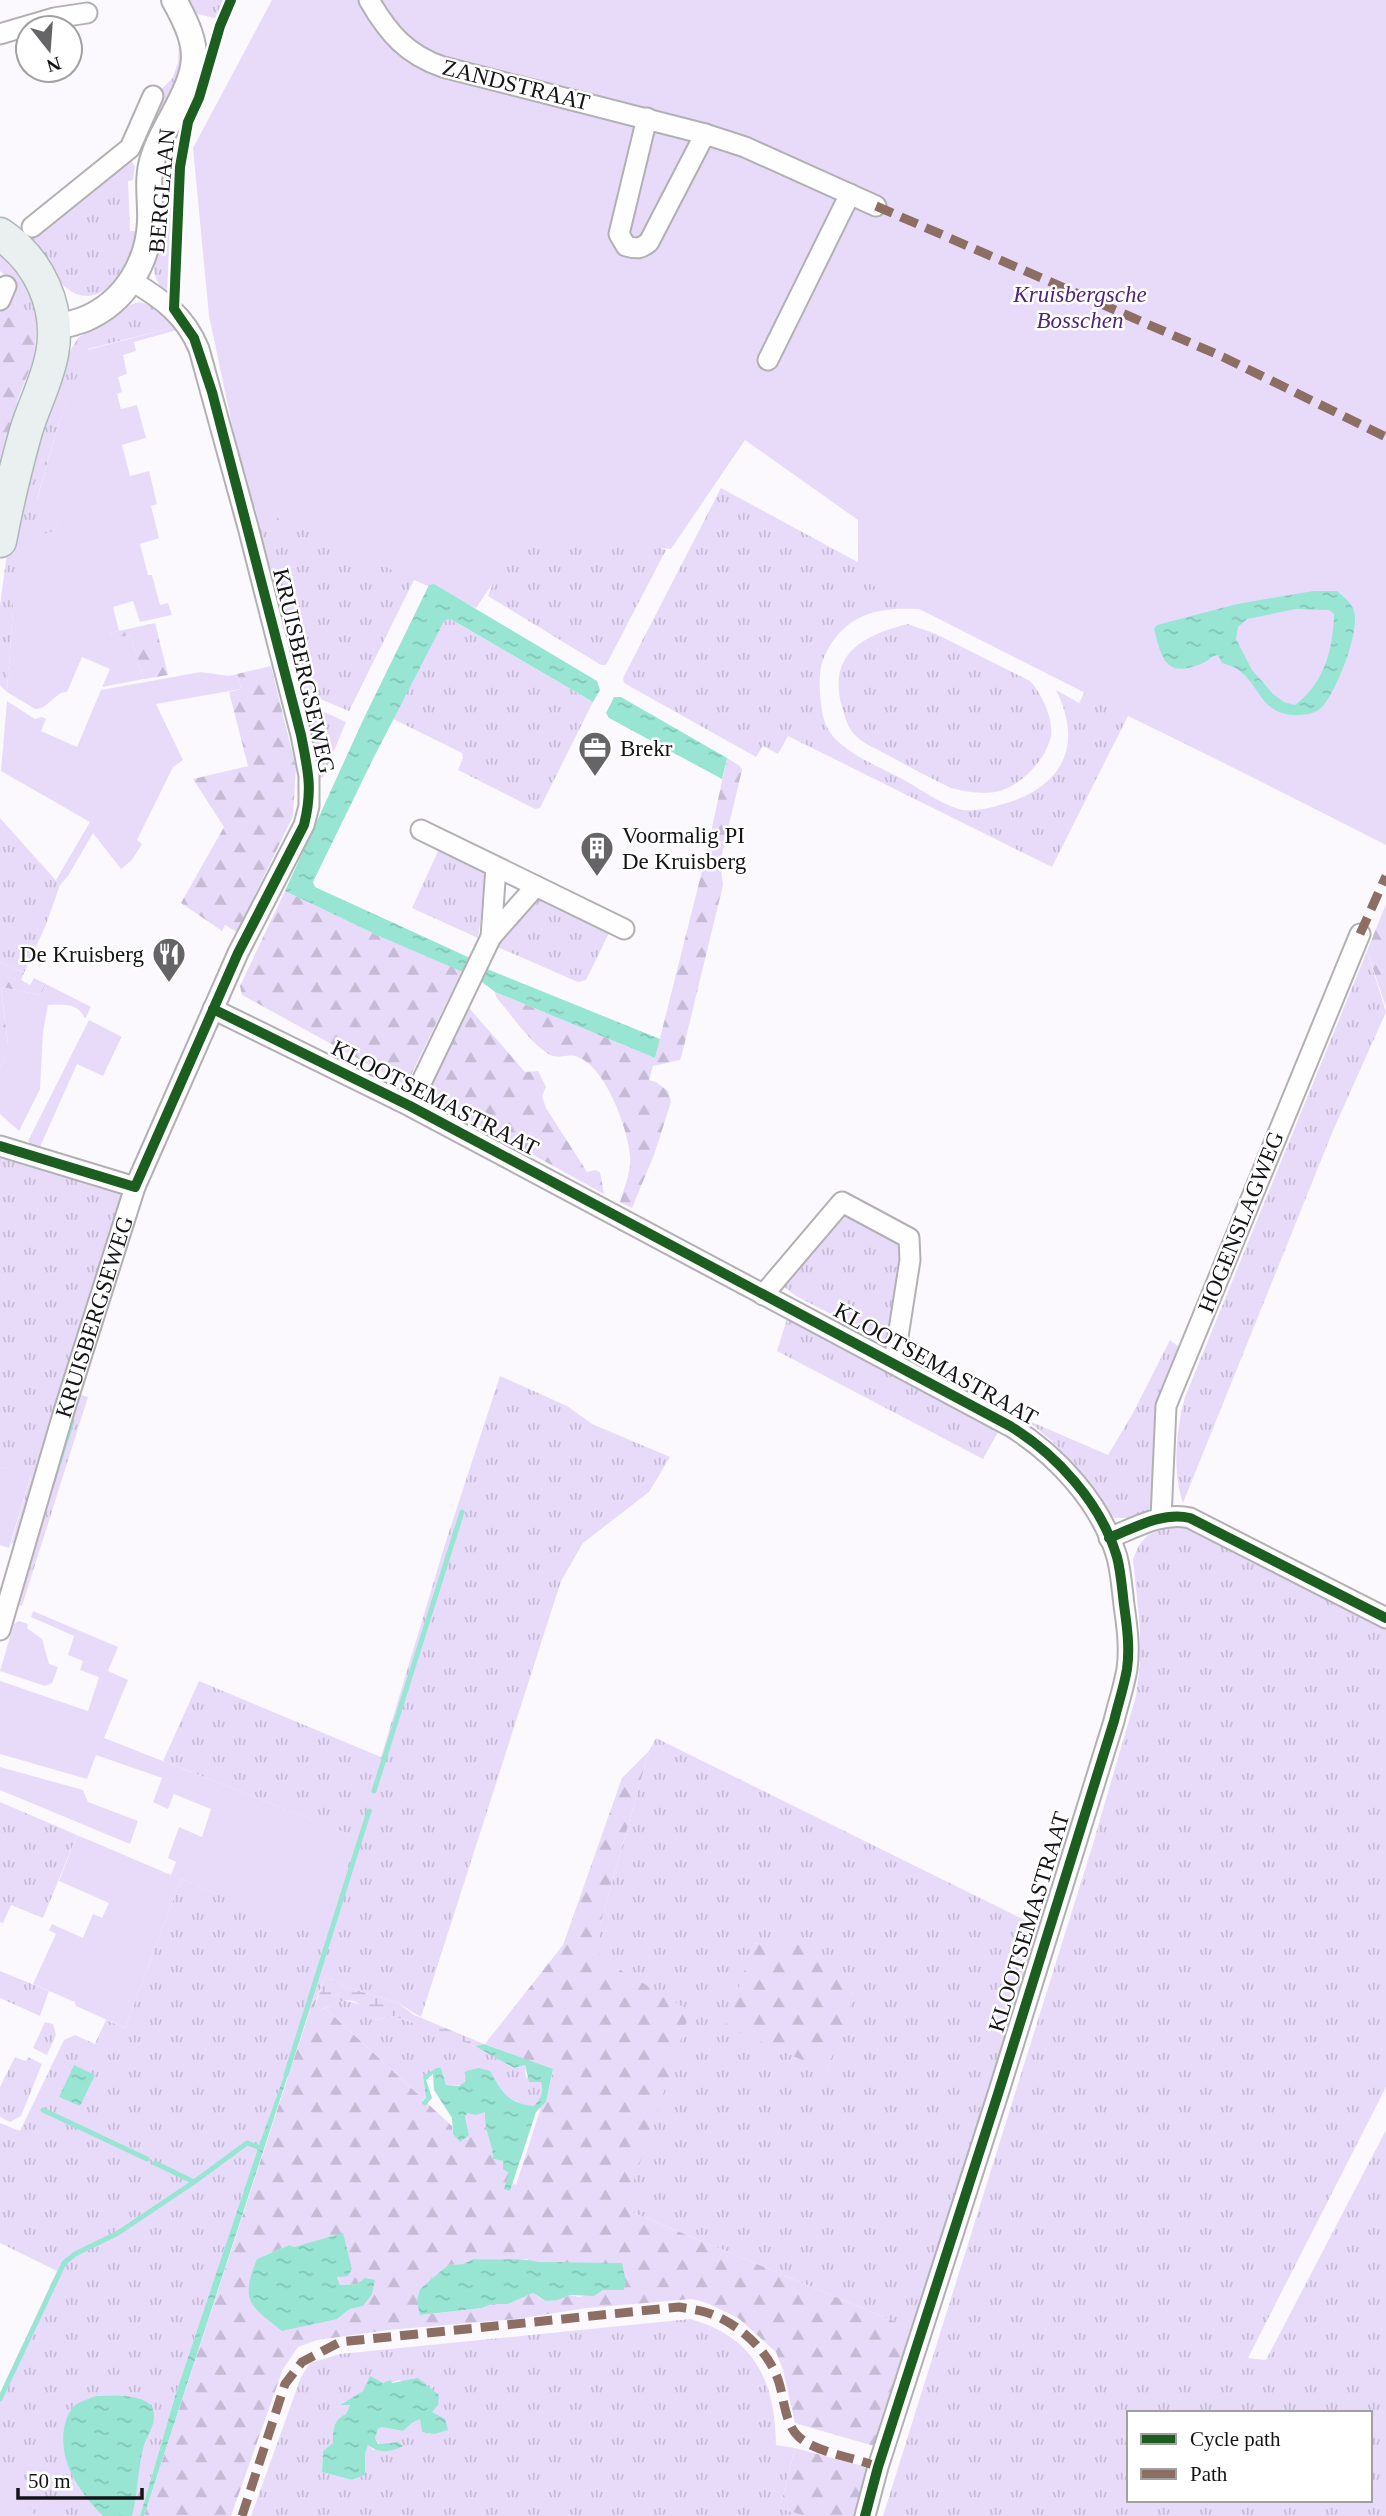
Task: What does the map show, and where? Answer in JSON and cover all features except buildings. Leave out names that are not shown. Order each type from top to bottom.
[{"type":"main road","points":[[0,233],[17,246],[36,269],[51,308],[54,327],[50,363],[16,469],[0,541]]},
{"type":"street","points":[[32,227],[130,148],[147,138],[187,89],[195,61],[189,29],[174,0]]},
{"type":"street","name":"ZANDSTRAAT","points":[[369,0],[388,31],[422,60],[648,118],[745,146],[876,206]]},
{"type":"street","points":[[0,34],[54,18],[87,13]]},
{"type":"street","points":[[54,327],[85,319],[114,300],[132,281],[147,247],[150,220],[147,138],[153,96]]},
{"type":"street","points":[[648,118],[620,234],[626,246],[635,249],[642,248],[649,242],[705,134]]},
{"type":"street","points":[[768,359],[850,194]]},
{"type":"street","name":"KRUISBERGSEWEG","points":[[0,1630],[64,1411],[135,1187],[238,953],[303,825],[310,799],[309,776],[248,527],[199,349],[190,330],[174,309],[132,281]]},
{"type":"street","points":[[421,830],[624,929]]},
{"type":"street","name":"KLOOTSEMASTRAAT","points":[[491,937],[496,867]]},
{"type":"street","name":"KLOOTSEMASTRAAT","points":[[410,1106],[491,937],[536,886]]},
{"type":"street","name":"HOGENSLAGWEG","points":[[1161,1518],[1166,1406],[1360,934]]},
{"type":"street","name":"KLOOTSEMASTRAAT","points":[[213,1009],[410,1106],[1010,1426],[1049,1454],[1081,1491],[1104,1525],[1117,1558],[1126,1620],[1127,1668],[1114,1721],[878,2467],[865,2516]]},
{"type":"street","points":[[0,1146],[135,1187]]},
{"type":"street","name":"KLOOTSEMASTRAAT","points":[[763,1296],[842,1202],[909,1238],[910,1260],[894,1362]]},
{"type":"street","points":[[1109,1538],[1161,1518],[1190,1518],[1386,1618]]},
{"type":"green space","points":[[185,0],[224,0],[218,19],[190,12]]},
{"type":"green space","name":"Kruisbergsche Bosschen","points":[[272,0],[1386,0],[1386,845],[858,578],[858,520],[745,440],[671,549],[525,536],[476,608],[249,505],[209,316],[193,148]]},
{"type":"green space","points":[[176,28],[182,41],[182,68],[172,95],[151,132],[145,127],[158,92],[172,79],[178,63],[179,43]]},
{"type":"green space","points":[[127,155],[135,166],[133,180],[128,181],[130,231],[137,231],[129,258],[113,283],[102,292],[90,296],[77,294],[63,285],[40,250],[20,229],[26,225],[44,230],[70,209],[71,202]]},
{"type":"green space","points":[[169,208],[174,208],[169,296],[156,279],[154,262],[162,222],[169,222]]},
{"type":"green space","points":[[0,251],[14,266],[25,284],[33,303],[37,324],[24,320],[7,277],[0,271]]},
{"type":"green space","points":[[11,287],[24,319],[37,324],[34,358],[18,399],[0,485],[0,312]]},
{"type":"green space","points":[[139,302],[160,308],[183,336],[174,327],[88,349],[58,425],[37,499],[61,529],[14,596],[7,692],[0,685],[0,606],[10,529],[66,357],[79,337],[100,326],[124,307]]},
{"type":"green space","points":[[174,327],[177,330],[134,342],[136,351],[123,355],[127,374],[118,377],[122,392],[117,394],[121,409],[137,405],[146,438],[122,445],[130,476],[149,471],[157,504],[151,506],[159,538],[140,544],[160,605],[168,603],[172,615],[140,622],[133,601],[113,607],[119,631],[110,633],[112,638],[130,635],[144,679],[102,687],[110,669],[82,657],[67,692],[35,709],[7,692],[14,596],[25,539],[61,529],[37,500],[58,425],[87,350]]},
{"type":"green space","points":[[248,476],[415,578],[349,711],[296,689]]},
{"type":"green space","points":[[721,488],[948,611],[896,609],[880,611],[851,623],[827,651],[821,666],[820,682],[823,716],[828,729],[842,745],[941,802],[963,810],[993,807],[1029,794],[1044,784],[1056,772],[1068,743],[1064,709],[1056,690],[1079,703],[1092,678],[1329,814],[1128,716],[1052,867],[788,736],[778,754],[763,746],[756,757],[624,683],[623,678]]},
{"type":"green space","points":[[566,525],[627,537],[666,550],[606,665],[601,665],[488,596],[516,535]]},
{"type":"green space","points":[[450,619],[593,702],[540,808],[535,809],[458,770],[463,758],[462,753],[393,719],[440,627],[444,621]]},
{"type":"green space","points":[[155,623],[168,675],[144,679],[130,635],[112,639],[110,633]]},
{"type":"green space","points":[[908,624],[936,634],[1030,681],[1034,686],[1049,714],[1051,736],[1044,754],[1032,770],[1017,783],[988,793],[951,788],[866,744],[851,730],[843,711],[839,689],[844,661],[863,641]]},
{"type":"green space","points":[[271,666],[296,768],[293,816],[237,932],[225,925],[222,931],[181,903],[224,827],[193,779],[248,766],[229,692],[241,689],[237,674]]},
{"type":"green space","points":[[201,672],[229,676],[237,674],[241,689],[156,704],[183,760],[173,767],[137,840],[142,844],[132,860],[121,869],[93,833],[60,885],[56,880],[90,822],[1,771],[7,701],[35,719],[46,719],[41,731],[77,747],[101,690]]},
{"type":"green space","points":[[307,704],[346,722],[323,777],[319,778],[302,707]]},
{"type":"green space","points":[[727,758],[742,770],[720,862],[723,885],[680,1060],[653,1066],[649,1080],[668,1091],[671,1102],[654,1155],[632,1208],[620,1202],[629,1172],[630,1155],[625,1129],[606,1085],[588,1063],[578,1057],[557,1057],[543,1050],[518,1025],[495,992],[655,1058],[706,855]]},
{"type":"green space","points":[[0,818],[60,885],[24,973],[0,962]]},
{"type":"green space","points":[[439,849],[488,868],[478,938],[412,908]]},
{"type":"green space","points":[[285,891],[381,937],[462,971],[406,1085],[242,995],[240,986]]},
{"type":"green space","points":[[536,892],[610,931],[586,980],[578,982],[493,945]]},
{"type":"green space","points":[[1386,904],[1386,1007],[1367,951]]},
{"type":"green space","points":[[1367,951],[1386,1012],[1332,1133],[1183,1503],[1177,1478],[1176,1450],[1185,1397]]},
{"type":"green space","points":[[0,962],[24,973],[21,980],[30,985],[34,978],[46,984],[41,995],[1,987],[8,1045],[0,1069]]},
{"type":"green space","points":[[46,984],[91,1007],[85,1019],[74,1007],[48,1005],[43,1032],[40,1089],[19,1131],[0,1114],[0,1069],[8,1044],[1,987],[41,995]]},
{"type":"green space","points":[[463,1001],[525,1072],[538,1071],[546,1087],[542,1096],[546,1108],[587,1172],[600,1172],[604,1194],[419,1092]]},
{"type":"green space","points":[[89,1020],[122,1037],[103,1076],[77,1064],[40,1147],[32,1145],[28,1141]]},
{"type":"green space","points":[[0,1150],[117,1188],[123,1200],[18,1541],[11,1544],[31,1476],[0,1467]]},
{"type":"green space","points":[[847,1215],[894,1236],[903,1246],[890,1342],[887,1343],[796,1296],[783,1286],[842,1216]]},
{"type":"green space","points":[[787,1319],[998,1432],[983,1459],[777,1351]]},
{"type":"green space","points":[[1170,1340],[1181,1349],[1155,1497],[1148,1511],[1135,1518],[1115,1518],[1105,1512],[1084,1480],[1053,1442],[1027,1420],[1108,1455]]},
{"type":"green space","points":[[500,1376],[567,1406],[592,1424],[670,1457],[649,1492],[583,1543],[561,1581],[421,2017],[398,2003],[325,1977],[316,2000],[314,1998],[290,2069],[287,2069],[259,2145],[176,2393],[140,2516],[6,2516],[0,2508],[0,2393],[57,2271],[0,2243],[0,2123],[20,2131],[64,2040],[75,2035],[95,2044],[106,2020],[125,2028],[181,1879],[324,1938],[356,1837],[163,1761],[199,1681],[381,1757],[446,1541]]},
{"type":"green space","points":[[78,1394],[88,1397],[22,1606],[14,1604]]},
{"type":"green space","points":[[0,1467],[31,1475],[9,1548],[0,1545]]},
{"type":"green space","points":[[1172,1526],[1181,1526],[1198,1532],[1386,1628],[1386,2087],[1248,2358],[1266,2360],[1386,2130],[1386,2516],[883,2516],[1092,1847],[1136,1696],[1140,1664],[1140,1627],[1133,1559],[1139,1545],[1148,1535]]},
{"type":"green space","points":[[33,1611],[118,1647],[108,1671],[128,1680],[104,1738],[357,1837],[324,1939],[181,1879],[125,2028],[33,1984],[56,1934],[49,1930],[52,1924],[83,1938],[93,1914],[102,1918],[109,1903],[59,1881],[77,1835],[171,1875],[176,1862],[168,1858],[179,1827],[202,1837],[211,1809],[174,1794],[168,1809],[153,1802],[162,1778],[96,1755],[87,1779],[0,1754],[0,1681],[88,1711],[99,1677],[80,1670],[83,1661],[68,1655],[74,1636],[31,1617]]},
{"type":"green space","points":[[19,1621],[28,1624],[27,1628],[42,1639],[49,1664],[58,1667],[52,1683],[45,1686],[0,1671],[14,1624]]},
{"type":"green space","points":[[656,1738],[1039,1927],[913,2329],[629,2211],[624,2205],[653,2126],[600,1958],[600,1925],[649,1751]],"holes":[[[754,1944],[800,1945],[853,1993],[827,2071]]]},
{"type":"green space","points":[[649,1751],[600,1925],[600,1958],[690,2011],[625,2205],[629,2211],[913,2329],[877,2447],[795,2423],[783,2370],[776,2352],[738,2318],[707,2303],[692,2299],[587,2308],[517,2319],[389,2330],[317,2340],[298,2347],[283,2369],[231,2516],[144,2516],[314,1998],[316,2000],[313,2013],[325,2008],[424,2100],[421,2103],[425,2106],[427,2103],[452,2126],[453,2134],[469,2135],[465,2116],[468,2113],[485,2112],[493,2159],[503,2161],[509,2173],[510,2191],[513,2183],[516,2185],[541,2107],[546,2102],[553,2070],[485,2044],[563,1945],[622,1778]],"holes":[[[343,2234],[337,2276],[340,2285],[357,2284],[365,2278],[363,2306],[350,2309],[337,2319],[257,2259],[289,2245],[294,2247]],[[473,2259],[526,2259],[624,2290],[603,2290],[579,2297],[570,2295],[558,2300],[540,2298],[533,2293],[508,2304],[421,2315],[420,2289],[448,2265],[463,2264]]]},
{"type":"green space","points":[[0,1767],[83,1790],[88,1802],[138,1821],[130,1844],[0,1790]]},
{"type":"green space","points":[[0,1802],[77,1835],[43,1918],[11,1905],[3,1923],[0,1922]]},
{"type":"green space","points":[[787,1943],[805,1947],[824,1957],[848,1982],[853,1999],[827,2071],[725,2026],[754,1944]]},
{"type":"green space","points":[[0,1971],[49,1991],[40,2016],[0,1998]]},
{"type":"green space","points":[[325,1977],[398,2003],[414,2015],[484,2044],[475,2046],[394,2016],[375,2020],[367,2010],[353,2001],[339,2002],[312,2014]]},
{"type":"green space","points":[[341,2000],[365,2005],[375,2020],[394,2016],[461,2040],[488,2052],[513,2068],[525,2065],[526,2077],[541,2081],[540,2098],[534,2107],[522,2104],[505,2095],[495,2080],[446,2085],[441,2068],[423,2076],[424,2100],[325,2008]]},
{"type":"green space","points":[[45,2022],[53,2024],[56,2035],[47,2055],[33,2048]]},
{"type":"green space","points":[[15,2057],[26,2061],[28,2057],[42,2064],[21,2116],[10,2122],[0,2117],[0,2087]]},
{"type":"green space","points":[[690,2319],[731,2337],[746,2350],[757,2365],[771,2401],[776,2445],[795,2448],[780,2508],[805,2516],[251,2516],[301,2377],[310,2363],[340,2354]],"holes":[[[400,2380],[432,2412],[422,2432],[421,2418],[403,2431],[382,2427],[378,2429],[375,2438],[379,2444],[398,2442],[373,2450],[368,2444],[365,2475],[352,2480],[322,2472],[323,2451],[333,2443],[350,2405],[343,2402],[351,2400],[363,2391]]]},
{"type":"green space","points":[[795,2448],[870,2468],[856,2516],[805,2516],[780,2508]]},
{"type":"green space","points":[[0,2468],[36,2516],[0,2516]]},
{"type":"water","points":[[434,584],[597,681],[600,690],[593,702],[450,619],[444,621],[313,882],[315,887],[468,957],[487,969],[660,1039],[655,1058],[495,992],[477,978],[381,937],[285,891],[364,718],[429,585]]},
{"type":"water","points":[[1313,591],[1337,591],[1349,602],[1355,621],[1351,646],[1335,687],[1320,709],[1309,714],[1293,715],[1274,709],[1245,675],[1222,663],[1218,655],[1203,663],[1181,669],[1168,664],[1163,658],[1154,629],[1157,625],[1237,604]],"holes":[[[1296,609],[1329,610],[1334,614],[1332,639],[1320,676],[1295,705],[1284,702],[1273,694],[1252,670],[1236,639],[1238,627],[1247,619]]]},
{"type":"water","points":[[614,697],[621,697],[727,758],[722,779],[609,718],[606,713]]},
{"type":"water","points":[[484,2044],[553,2069],[546,2102],[536,2112],[510,2191],[504,2189],[509,2173],[503,2169],[503,2161],[493,2159],[485,2112],[476,2115],[468,2113],[465,2116],[469,2135],[460,2142],[453,2134],[452,2118],[434,2090],[433,2074],[426,2080],[432,2098],[425,2106],[421,2103],[426,2098],[423,2076],[441,2068],[446,2085],[459,2086],[465,2082],[466,2071],[479,2068],[490,2071],[502,2091],[511,2099],[534,2106],[541,2095],[541,2082],[529,2082],[525,2065],[514,2068],[475,2046]]},
{"type":"water","points":[[74,2065],[95,2075],[80,2106],[59,2097]]},
{"type":"water","points":[[287,2068],[290,2069],[144,2516],[140,2516],[176,2393]]},
{"type":"water","points":[[343,2233],[352,2269],[348,2276],[337,2277],[340,2285],[357,2284],[365,2278],[375,2280],[372,2294],[363,2306],[350,2309],[337,2319],[282,2331],[255,2308],[249,2293],[249,2284],[257,2259],[289,2245],[294,2247]]},
{"type":"water","points":[[473,2259],[622,2263],[626,2282],[624,2290],[603,2290],[594,2296],[570,2295],[546,2301],[533,2293],[508,2304],[420,2315],[417,2301],[420,2289],[448,2265],[463,2264]]},
{"type":"water","points":[[370,2376],[383,2383],[418,2378],[439,2395],[438,2405],[432,2412],[445,2419],[448,2430],[434,2434],[422,2432],[420,2419],[403,2431],[382,2427],[378,2429],[375,2438],[378,2444],[398,2442],[403,2446],[385,2451],[368,2445],[365,2475],[352,2480],[322,2472],[323,2451],[333,2443],[336,2422],[346,2414],[350,2405],[340,2405],[363,2391]]},
{"type":"water","points":[[96,2396],[142,2399],[153,2410],[154,2419],[142,2453],[132,2516],[103,2516],[79,2487],[68,2466],[63,2442],[68,2416],[75,2405]]},
{"type":"waterway","points":[[52,1484],[72,1421]]},
{"type":"waterway","points":[[374,1791],[462,1512]]},
{"type":"waterway","points":[[286,2075],[369,1811]]},
{"type":"waterway","points":[[43,2110],[147,2159]]},
{"type":"waterway","points":[[155,2163],[194,2182],[247,2143],[261,2148]]},
{"type":"waterway","points":[[0,2399],[64,2263],[75,2254],[118,2233],[194,2182]]},
{"type":"marked path","points":[[876,206],[1223,357],[1386,437]]},
{"type":"marked path","points":[[1360,934],[1386,876]]},
{"type":"marked path","points":[[242,2516],[285,2384],[302,2362],[340,2342],[679,2307],[703,2311],[722,2319],[754,2342],[776,2374],[788,2419],[794,2431],[805,2442],[878,2467]]},
{"type":"cycle path","name":"BERGLAAN","points":[[0,1146],[135,1187],[238,953],[304,825],[307,812],[308,780],[301,735],[212,392],[194,338],[174,309],[180,167],[188,122],[199,98],[220,26],[231,0]]},
{"type":"cycle path","points":[[213,1009],[410,1106],[1010,1426],[1044,1451],[1075,1482],[1089,1499],[1110,1537],[1120,1569],[1127,1629],[1128,1661],[1124,1682],[998,2094],[878,2467],[865,2516]]},
{"type":"cycle path","points":[[1109,1538],[1159,1519],[1180,1516],[1190,1518],[1386,1618]]},
{"type":"place","name":"Brekr","points":[[595,778]]},
{"type":"place","name":"Voormalig PI De Kruisberg","points":[[597,878]]},
{"type":"place","name":"De Kruisberg","points":[[169,984]]}]
